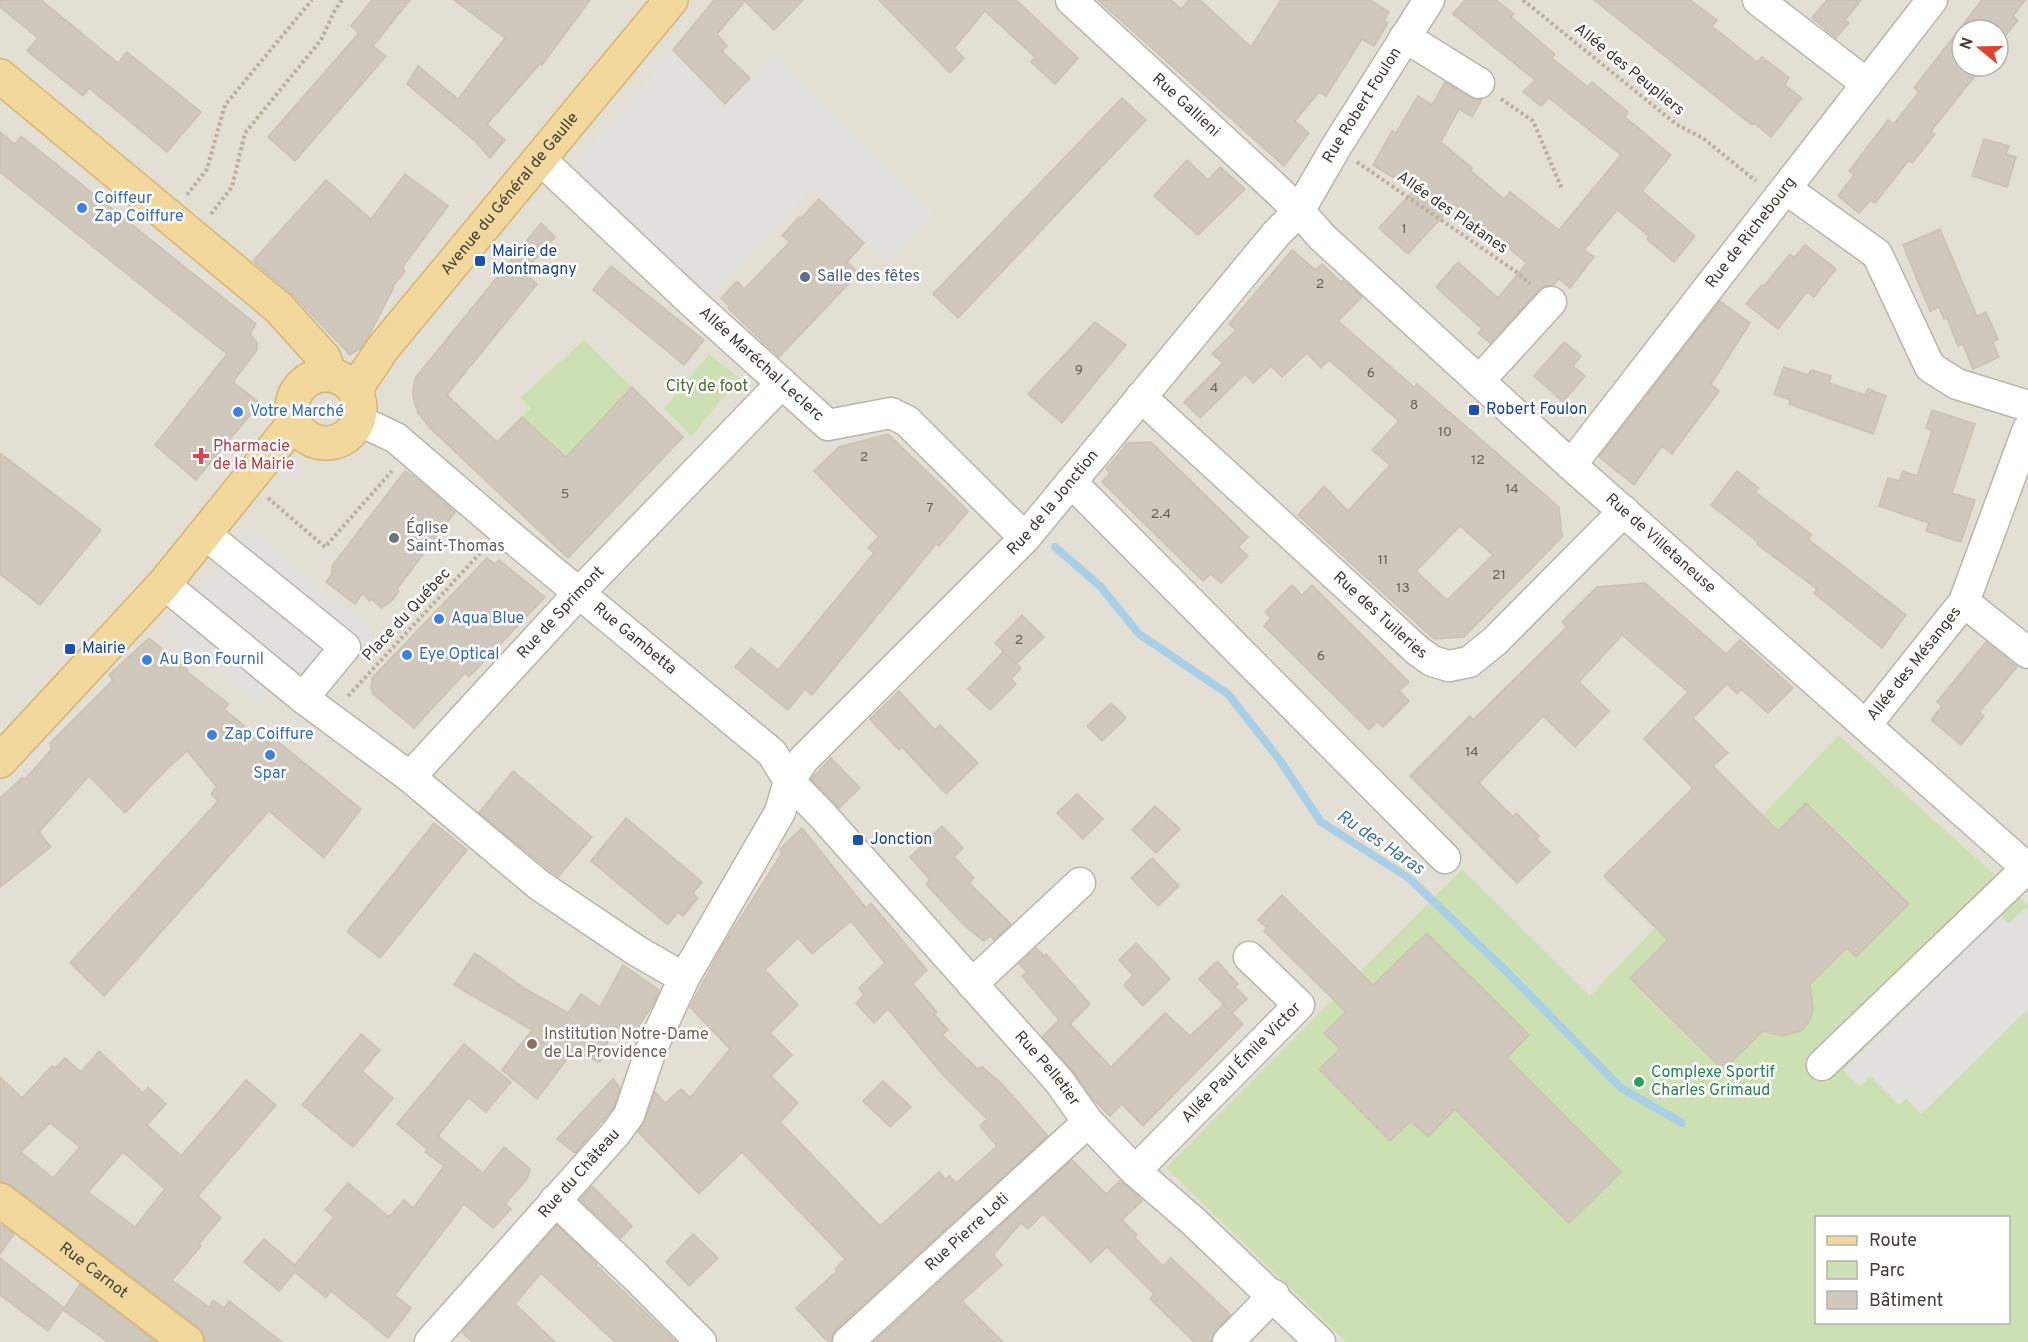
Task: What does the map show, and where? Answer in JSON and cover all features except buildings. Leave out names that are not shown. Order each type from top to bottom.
[{"type":"main road","name":"Avenue du Général de Gaulle","points":[[336,392],[353,430],[336,442],[325,444],[304,437],[294,423],[291,402],[295,393],[336,392],[383,348],[670,0]]},
{"type":"main road","points":[[0,76],[279,308],[324,358],[336,392]]},
{"type":"main road","points":[[0,760],[164,584],[294,423]]},
{"type":"main road","name":"Rue Carnot","points":[[0,1200],[187,1342]]},
{"type":"street","name":"Rue Gallieni","points":[[1071,0],[1299,211]]},
{"type":"street","name":"Rue Robert Foulon","points":[[1299,211],[1336,147],[1429,0]]},
{"type":"street","points":[[1758,0],[1867,84]]},
{"type":"street","name":"Rue de Richebourg","points":[[1571,465],[1932,0]]},
{"type":"street","points":[[1405,37],[1479,83]]},
{"type":"street","name":"Allée Maréchal Leclerc","points":[[540,159],[692,302],[828,425],[891,413],[907,421],[1025,538]]},
{"type":"street","points":[[1782,194],[1877,254],[1930,367],[1957,384],[2028,406]]},
{"type":"street","name":"Rue de Villetaneuse","points":[[1299,211],[1322,237],[1571,465],[2027,868]]},
{"type":"street","name":"Rue de la Jonction","points":[[789,781],[804,759],[1025,538],[1276,234],[1299,211]]},
{"type":"street","points":[[1479,381],[1551,302]]},
{"type":"street","name":"Rue de Sprimont","points":[[410,777],[580,592],[782,383]]},
{"type":"street","name":"Rue Gambetta","points":[[336,392],[396,438],[503,530],[772,753],[789,781]]},
{"type":"street","name":"Rue des Tuileries","points":[[1141,397],[1418,651],[1432,661],[1449,666],[1469,662],[1495,641],[1624,511]]},
{"type":"street","name":"Allée des Mésanges","points":[[1866,725],[1964,603],[2028,429]]},
{"type":"street","points":[[1071,482],[1445,858]]},
{"type":"street","points":[[204,534],[345,647],[303,698]]},
{"type":"street","points":[[164,584],[303,698],[410,777],[539,885],[637,951],[684,978]]},
{"type":"street","name":"Allée des Mésanges","points":[[1964,603],[2028,653]]},
{"type":"street","name":"Rue du Château","points":[[430,1342],[616,1133],[629,1115],[651,1050],[684,978],[780,812],[789,781]]},
{"type":"street","name":"Rue Pelletier","points":[[789,781],[823,816],[1059,1081],[1088,1122],[1135,1171],[1168,1198],[1274,1295],[1320,1342]]},
{"type":"street","points":[[1822,1065],[2027,868]]},
{"type":"street","points":[[972,984],[1080,883]]},
{"type":"street","name":"Allée Paul Émile Victor","points":[[1135,1171],[1299,1005],[1250,957]]},
{"type":"street","name":"Rue Pierre Loti","points":[[848,1342],[1088,1122]]},
{"type":"street","points":[[555,1200],[700,1342]]},
{"type":"street","points":[[1228,1342],[1274,1295]]},
{"type":"path","points":[[182,227],[207,169],[225,105],[312,0]]},
{"type":"path","points":[[182,227],[232,187],[245,133],[321,40],[342,0]]},
{"type":"path","name":"Allée des Peupliers","points":[[1523,0],[1676,124],[1704,139],[1782,194]]},
{"type":"path","points":[[1479,83],[1533,121],[1562,189]]},
{"type":"path","name":"Allée des Platanes","points":[[1336,147],[1518,273],[1551,302]]},
{"type":"path","points":[[248,481],[325,547],[411,451]]},
{"type":"path","name":"Place du Québec","points":[[328,717],[503,530]]},
{"type":"shaded area","points":[[0,0],[2028,0],[2028,1342],[0,1342]]},
{"type":"shaded area","points":[[673,50],[725,104],[773,54],[933,214],[887,261],[812,187],[711,295],[574,167]]},
{"type":"shaded area","points":[[248,530],[374,631],[302,718],[267,691],[256,704],[165,631]]},
{"type":"shaded area","points":[[2025,908],[2028,911],[2028,1009],[1921,1114],[1906,1098],[1899,1105],[1870,1076],[1860,1086],[1843,1070],[2000,916],[2009,924]]},
{"type":"green space","points":[[584,340],[632,387],[582,440],[572,463],[522,417],[530,408],[520,398]]},
{"type":"green space","name":"City de foot","points":[[709,354],[739,378],[692,436],[664,409]]},
{"type":"green space","name":"Complexe Sportif Charles Grimaud","points":[[1839,735],[2028,905],[2028,1342],[1346,1342],[1166,1168],[1462,869],[1590,996]]},
{"type":"waterway","name":"Ru des Haras","points":[[1055,547],[1100,586],[1139,634],[1228,694],[1279,759],[1321,822],[1409,878],[1508,973],[1621,1088],[1682,1123]]},
{"type":"place","name":"Coiffeur Zap Coiffure","points":[[82,208]]},
{"type":"place","name":"Mairie de Montmagny","points":[[480,261]]},
{"type":"place","name":"Salle des fêtes","points":[[805,277]]},
{"type":"place","name":"Robert Foulon","points":[[1474,410]]},
{"type":"place","name":"Votre Marché","points":[[238,412]]},
{"type":"place","name":"Pharmacie de la Mairie","points":[[201,456]]},
{"type":"place","name":"Église Saint-Thomas","points":[[394,538]]},
{"type":"place","name":"Aqua Blue","points":[[439,619]]},
{"type":"place","name":"Mairie","points":[[70,649]]},
{"type":"place","name":"Eye Optical","points":[[407,655]]},
{"type":"place","name":"Au Bon Fournil","points":[[147,660]]},
{"type":"place","name":"Zap Coiffure","points":[[212,735]]},
{"type":"place","name":"Spar","points":[[270,755]]},
{"type":"place","name":"Jonction","points":[[858,840]]},
{"type":"place","name":"Institution Notre-Dame de La Providence","points":[[532,1044]]},
{"type":"place","name":"Complexe Sportif Charles Grimaud","points":[[1639,1082]]}]
